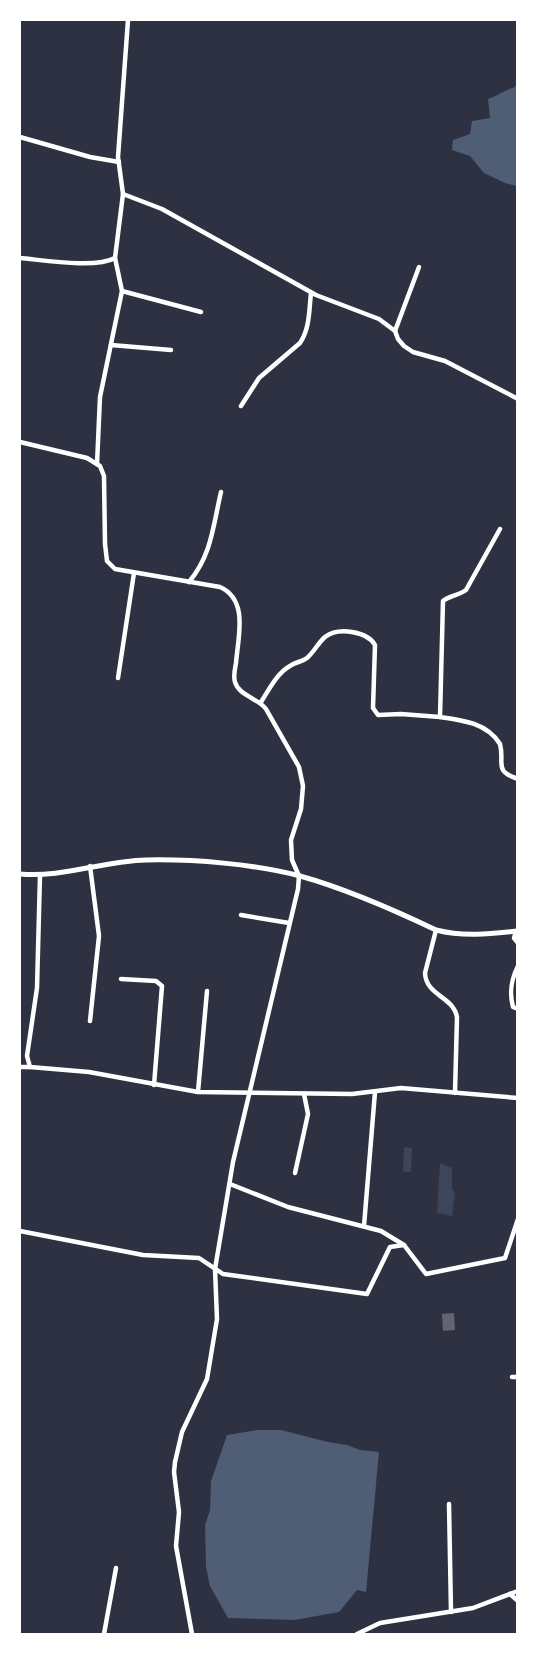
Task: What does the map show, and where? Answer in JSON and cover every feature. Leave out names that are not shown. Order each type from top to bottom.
[{"type":"street","points":[[97,464],[100,397],[122,291],[115,258],[123,194],[119,162],[128,20]]},
{"type":"street","points":[[20,137],[90,157],[119,162]]},
{"type":"street","points":[[123,194],[162,209],[311,293],[379,319],[395,330],[398,339],[413,352],[445,362],[518,399]]},
{"type":"street","points":[[20,258],[92,263],[110,261],[115,258]]},
{"type":"street","points":[[395,330],[419,267]]},
{"type":"street","points":[[122,291],[201,312]]},
{"type":"street","points":[[241,406],[259,378],[300,344],[307,328],[311,293]]},
{"type":"street","points":[[111,345],[171,350]]},
{"type":"street","points":[[20,441],[87,458],[100,466],[104,476],[107,561],[115,568],[220,587],[231,592],[236,600],[240,624],[235,681],[243,693],[261,702],[299,766],[303,786],[302,802],[291,840],[292,860],[298,876],[295,902],[230,1184],[215,1269],[217,1319],[207,1379],[182,1432],[174,1472],[179,1512],[176,1546],[192,1635]]},
{"type":"street","points":[[189,582],[206,557],[222,492]]},
{"type":"street","points":[[440,717],[443,602],[466,590],[500,529]]},
{"type":"street","points":[[118,678],[134,573]]},
{"type":"street","points":[[261,702],[284,671],[313,653],[324,638],[331,633],[361,634],[375,645],[373,708],[375,713],[378,715],[440,717],[486,728],[500,744],[500,766],[503,771],[507,776],[518,779]]},
{"type":"street","points":[[20,874],[40,875],[90,866],[145,860],[198,861],[298,876],[349,892],[436,930],[462,935],[517,931],[514,938],[518,943]]},
{"type":"street","points":[[90,866],[99,936],[90,1021]]},
{"type":"street","points":[[30,1067],[27,1056],[38,976],[40,875]]},
{"type":"street","points":[[242,915],[289,922]]},
{"type":"street","points":[[436,930],[425,980],[455,1008],[457,1017],[455,1093]]},
{"type":"street","points":[[518,966],[511,980],[511,1000],[513,1007],[518,1008]]},
{"type":"street","points":[[121,979],[156,981],[162,986],[154,1085]]},
{"type":"street","points":[[198,1092],[207,991]]},
{"type":"street","points":[[20,1067],[89,1072],[198,1092],[304,1094],[375,1092],[401,1088],[518,1098]]},
{"type":"street","points":[[364,1226],[375,1092]]},
{"type":"street","points":[[295,1173],[308,1114],[304,1094]]},
{"type":"street","points":[[230,1184],[288,1207],[388,1234],[404,1245],[426,1274],[505,1258],[518,1219]]},
{"type":"street","points":[[20,1231],[153,1257],[199,1258],[223,1274],[367,1294],[390,1247],[404,1245]]},
{"type":"street","points":[[449,1504],[451,1612]]},
{"type":"street","points":[[104,1635],[116,1568]]},
{"type":"street","points":[[357,1635],[380,1623],[473,1608],[518,1591]]},
{"type":"street","points":[[510,1594],[518,1601]]},
{"type":"shaded area","points":[[517,83],[517,186],[484,173],[470,156],[452,150],[453,140],[470,134],[472,121],[490,118],[488,99],[515,87]]},
{"type":"shaded area","points":[[404,1147],[412,1148],[411,1172],[403,1172]]},
{"type":"shaded area","points":[[440,1163],[452,1168],[452,1189],[455,1193],[452,1216],[437,1213]]},
{"type":"shaded area","points":[[257,1430],[281,1430],[360,1450],[379,1452],[366,1592],[357,1590],[339,1612],[295,1620],[228,1618],[210,1586],[206,1567],[205,1525],[210,1510],[211,1481],[227,1435]]},
{"type":"building","points":[[454,1313],[455,1330],[443,1331],[442,1314]]}]
